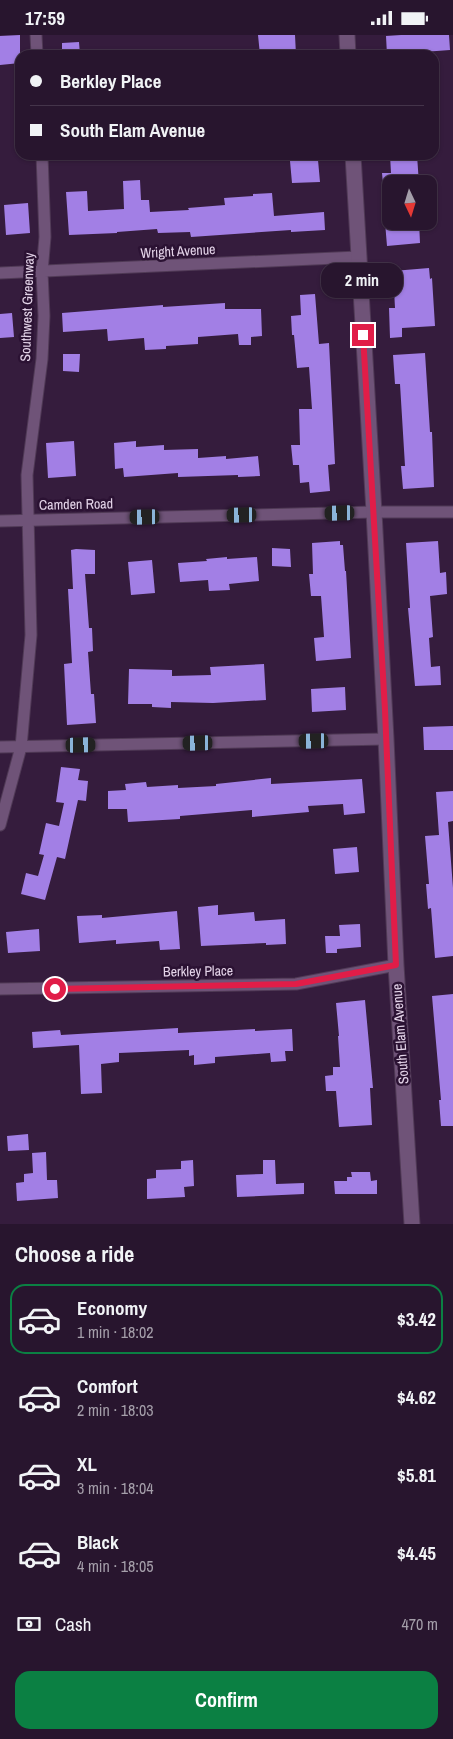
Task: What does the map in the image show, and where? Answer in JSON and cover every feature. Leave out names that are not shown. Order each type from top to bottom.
[{"type":"street","points":[[36,35],[37,50]]},
{"type":"street","points":[[347,35],[348,50]]},
{"type":"street","name":"Southwest Greenway","points":[[0,825],[21,747],[31,635],[27,475],[42,359],[44,316],[42,272],[46,237],[42,160]]},
{"type":"street","name":"South Elam Avenue","points":[[353,160],[374,512],[396,965],[412,1224]]},
{"type":"street","name":"Wright Avenue","points":[[0,273],[358,257]]},
{"type":"street","name":"Camden Road","points":[[0,521],[374,512],[453,512]]},
{"type":"street","points":[[0,747],[386,739]]},
{"type":"street","name":"Berkley Place","points":[[0,989],[296,984],[396,965]]},
{"type":"building","points":[[20,35],[20,50],[15,50],[15,64],[0,65],[0,36]]},
{"type":"building","points":[[258,35],[295,35],[296,50],[260,50]]},
{"type":"building","points":[[449,35],[450,50],[387,50],[386,36]]},
{"type":"building","points":[[79,42],[80,50],[62,50],[62,43]]},
{"type":"building","points":[[318,160],[320,182],[292,183],[290,161]]},
{"type":"building","points":[[390,160],[417,160],[418,175],[382,175],[382,173],[391,173]]},
{"type":"building","points":[[140,180],[141,200],[149,200],[150,212],[189,210],[188,208],[225,205],[224,198],[272,193],[274,216],[324,212],[325,230],[291,232],[291,230],[191,237],[190,232],[158,233],[157,229],[69,235],[66,192],[87,191],[88,211],[124,209],[123,181]]},
{"type":"building","points":[[28,203],[30,233],[6,235],[4,205]]},
{"type":"building","points":[[386,230],[419,230],[420,243],[387,246]]},
{"type":"building","points":[[429,268],[430,279],[432,278],[435,326],[402,328],[402,337],[390,338],[389,308],[395,308],[393,271]]},
{"type":"building","points":[[315,294],[319,344],[329,343],[335,464],[328,465],[330,491],[310,493],[309,482],[300,483],[299,465],[293,465],[291,445],[300,445],[299,409],[312,409],[309,367],[297,368],[291,316],[301,315],[300,295]]},
{"type":"building","points":[[225,303],[225,309],[261,309],[262,336],[251,337],[251,345],[239,345],[238,334],[198,337],[198,344],[166,346],[166,349],[145,350],[144,338],[108,341],[107,329],[63,332],[62,313],[163,305],[163,307]]},
{"type":"building","points":[[12,313],[14,337],[0,338],[0,314]]},
{"type":"building","points":[[425,353],[430,432],[432,432],[434,487],[403,489],[401,466],[405,466],[400,384],[395,384],[393,355]]},
{"type":"building","points":[[63,354],[80,354],[79,372],[63,371]]},
{"type":"building","points":[[74,441],[76,476],[48,478],[46,443]]},
{"type":"building","points":[[136,441],[136,447],[164,445],[164,450],[198,449],[198,458],[226,456],[226,459],[258,456],[260,476],[178,477],[178,473],[124,477],[123,468],[115,469],[114,443]]},
{"type":"building","points":[[340,541],[340,545],[343,545],[346,571],[351,658],[316,661],[314,638],[324,637],[321,596],[311,596],[309,574],[313,574],[312,543]]},
{"type":"building","points":[[438,541],[440,573],[446,572],[447,594],[430,596],[433,637],[429,638],[431,667],[440,666],[441,685],[415,686],[408,608],[410,608],[406,543]]},
{"type":"building","points":[[272,548],[290,549],[291,567],[272,566]]},
{"type":"building","points":[[71,550],[95,550],[95,574],[85,574],[89,628],[92,628],[93,651],[88,652],[91,694],[94,694],[96,723],[67,725],[64,664],[72,663],[68,589],[73,589]]},
{"type":"building","points":[[227,557],[227,559],[257,557],[259,581],[229,584],[230,590],[209,591],[208,580],[180,582],[178,563],[207,561],[206,559]]},
{"type":"building","points":[[152,560],[155,593],[131,595],[128,562]]},
{"type":"building","points":[[264,664],[266,700],[213,703],[171,702],[171,708],[152,707],[152,704],[128,704],[129,669],[172,670],[172,676],[211,675],[210,667]]},
{"type":"building","points":[[345,687],[346,710],[312,712],[311,689]]},
{"type":"building","points":[[453,726],[453,750],[424,750],[423,727]]},
{"type":"building","points":[[61,767],[80,769],[78,780],[88,781],[86,801],[78,800],[65,859],[57,857],[45,900],[21,894],[26,873],[38,876],[44,855],[39,854],[46,823],[59,826],[64,803],[56,802]]},
{"type":"building","points":[[271,778],[271,784],[362,779],[365,813],[344,815],[343,804],[308,806],[309,812],[252,817],[252,810],[180,816],[180,819],[128,822],[127,809],[108,809],[108,791],[126,790],[125,784],[146,782],[147,787],[178,785],[178,788],[216,786],[216,784]]},
{"type":"building","points":[[453,791],[453,821],[448,822],[453,888],[453,956],[435,958],[431,908],[428,909],[426,884],[429,884],[425,836],[439,835],[436,792]]},
{"type":"building","points":[[357,847],[359,872],[335,874],[333,849]]},
{"type":"building","points":[[218,905],[218,915],[254,912],[255,921],[285,919],[286,944],[201,946],[198,907]]},
{"type":"building","points":[[177,911],[180,949],[160,950],[159,941],[116,944],[116,940],[79,943],[77,916],[102,915],[102,918]]},
{"type":"building","points":[[360,924],[361,947],[337,949],[337,953],[326,953],[325,936],[340,936],[339,925]]},
{"type":"building","points":[[39,929],[40,951],[8,953],[6,932]]},
{"type":"building","points":[[453,994],[453,1126],[441,1126],[439,1100],[441,1100],[432,996]]},
{"type":"building","points":[[365,1000],[373,1088],[370,1088],[372,1125],[339,1127],[336,1091],[326,1091],[325,1076],[333,1075],[333,1067],[340,1067],[336,1003]]},
{"type":"building","points":[[178,1028],[178,1033],[292,1029],[293,1051],[285,1051],[286,1061],[271,1062],[270,1053],[215,1057],[215,1063],[194,1065],[194,1055],[189,1056],[189,1050],[119,1053],[119,1062],[101,1064],[102,1093],[81,1094],[79,1045],[33,1048],[32,1032],[60,1030],[61,1035]]},
{"type":"building","points":[[28,1134],[29,1150],[8,1151],[7,1136]]},
{"type":"building","points":[[46,1152],[47,1180],[57,1180],[58,1198],[17,1201],[16,1183],[24,1182],[24,1174],[33,1173],[32,1153]]},
{"type":"building","points":[[193,1160],[194,1186],[184,1187],[185,1197],[147,1199],[147,1179],[156,1178],[156,1170],[181,1169],[181,1161]]},
{"type":"building","points":[[263,1160],[275,1160],[276,1184],[304,1183],[304,1194],[237,1197],[236,1175],[263,1174]]},
{"type":"building","points":[[351,1172],[370,1172],[371,1181],[377,1180],[377,1194],[335,1194],[334,1181],[347,1181],[347,1177],[352,1177]]},
{"type":"route","points":[[55,989],[296,984],[396,965],[385,710],[363,335]]}]
